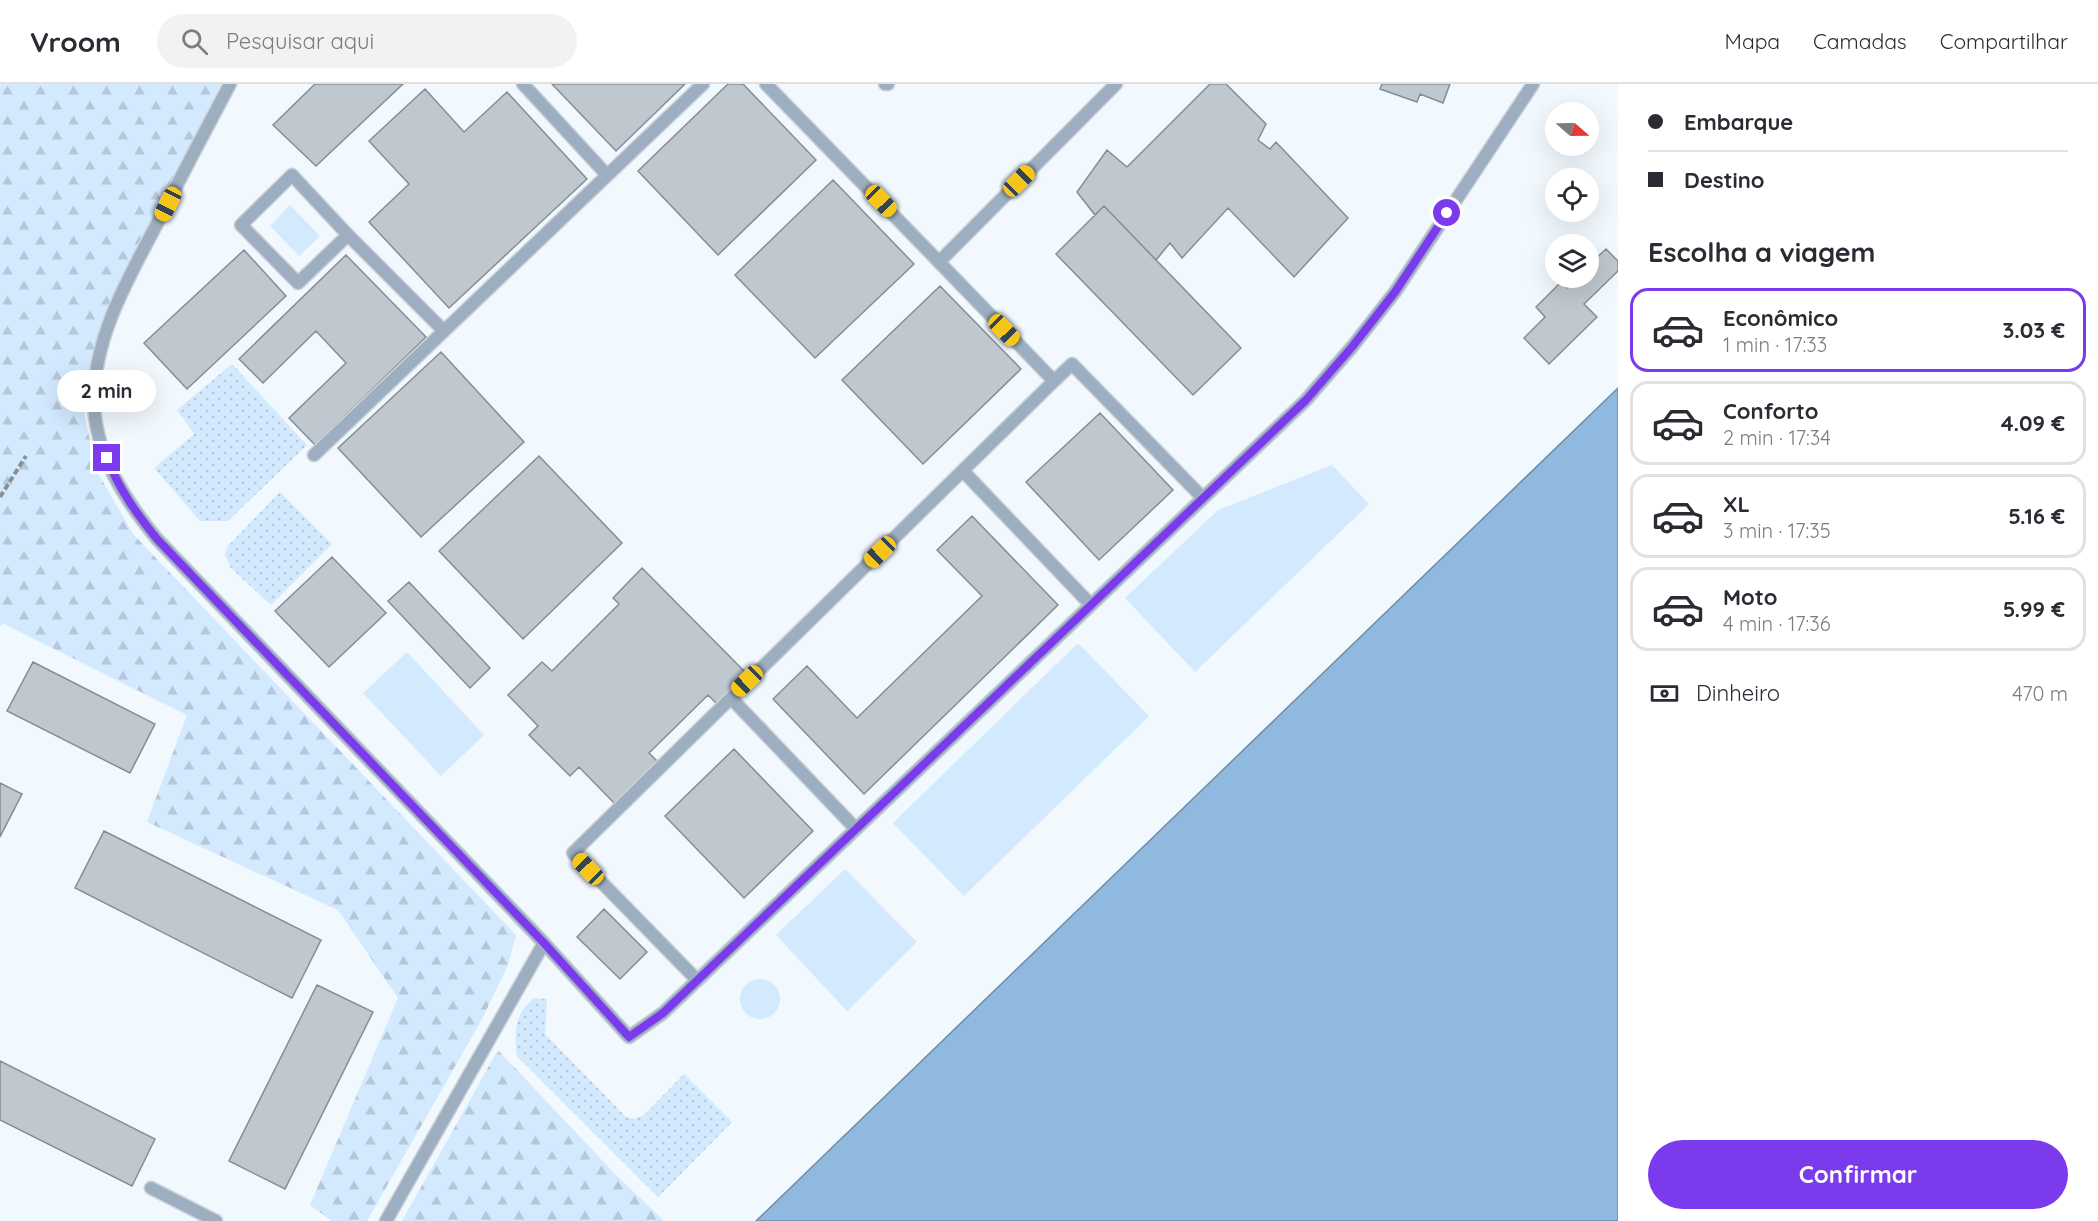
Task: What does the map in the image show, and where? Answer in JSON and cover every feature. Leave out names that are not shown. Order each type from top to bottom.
[{"type":"lane","points":[[230,84],[126,284],[110,320],[99,361],[94,401],[100,440],[114,476],[132,508],[157,539],[544,943],[629,1037],[663,1013],[1306,400],[1395,292],[1533,84]]},
{"type":"lane","points":[[523,84],[608,175]]},
{"type":"lane","points":[[314,455],[703,84]]},
{"type":"lane","points":[[766,84],[1054,381]]},
{"type":"lane","points":[[939,262],[1116,84]]},
{"type":"lane","points":[[348,235],[298,283],[241,225],[292,175],[444,331]]},
{"type":"lane","points":[[698,980],[573,853],[1054,381],[1072,364],[1203,498]]},
{"type":"lane","points":[[963,471],[1091,605]]},
{"type":"lane","points":[[731,698],[856,829]]},
{"type":"lane","points":[[386,1221],[544,943]]},
{"type":"lane","points":[[151,1188],[216,1221]]},
{"type":"path","points":[[0,497],[26,456]]},
{"type":"green space","points":[[0,84],[221,84],[99,330],[84,414],[98,473],[133,534],[516,935],[508,965],[482,1019],[367,1221],[332,1221],[310,1205],[398,998],[338,910],[147,822],[187,715],[2,623],[0,627]]},
{"type":"green space","points":[[290,205],[320,236],[299,256],[270,226]]},
{"type":"green space","points":[[232,364],[307,445],[228,521],[200,521],[154,468],[194,434],[177,410]]},
{"type":"green space","points":[[1332,465],[1369,504],[1195,672],[1125,598],[1218,510]]},
{"type":"green space","points":[[280,492],[332,544],[271,605],[231,568],[225,555],[228,546]]},
{"type":"green space","points":[[1078,643],[1149,716],[964,896],[893,823]]},
{"type":"green space","points":[[407,652],[484,735],[441,776],[363,693]]},
{"type":"green space","points":[[845,869],[917,942],[847,1011],[776,935]]},
{"type":"green space","points":[[760,979],[774,985],[780,999],[774,1013],[760,1019],[746,1013],[740,999],[746,985]]},
{"type":"green space","points":[[534,998],[547,999],[545,1034],[626,1117],[634,1119],[644,1115],[684,1074],[732,1122],[658,1197],[517,1056],[516,1032],[519,1017]]},
{"type":"green space","points":[[498,1050],[615,1174],[664,1221],[402,1221]]},
{"type":"water","points":[[1618,388],[1618,1221],[756,1221]]},
{"type":"building","points":[[315,84],[403,84],[316,166],[273,125]]},
{"type":"building","points":[[552,84],[685,84],[616,151]]},
{"type":"building","points":[[728,84],[743,84],[816,160],[718,255],[638,171]]},
{"type":"building","points":[[1210,84],[1226,84],[1266,124],[1258,140],[1270,149],[1276,142],[1348,218],[1294,277],[1228,208],[1182,258],[1170,243],[1156,260],[1104,206],[1095,215],[1077,192],[1107,150],[1127,167]]},
{"type":"building","points":[[1382,84],[1450,84],[1443,103],[1420,94],[1417,102],[1380,89]]},
{"type":"building","points":[[425,89],[464,132],[507,92],[587,179],[449,308],[369,222],[409,184],[369,141]]},
{"type":"building","points":[[833,180],[914,264],[815,358],[735,275]]},
{"type":"building","points":[[1104,206],[1241,348],[1193,395],[1056,254]]},
{"type":"building","points":[[1606,249],[1618,261],[1618,271],[1584,304],[1597,317],[1549,364],[1524,338],[1545,317],[1536,307],[1555,288],[1599,288],[1599,256]]},
{"type":"building","points":[[244,250],[286,296],[187,389],[144,343]]},
{"type":"building","points":[[346,255],[426,337],[315,445],[289,418],[346,363],[316,331],[263,383],[239,359]]},
{"type":"building","points":[[940,286],[1021,369],[923,464],[842,380]]},
{"type":"building","points":[[441,352],[524,442],[421,537],[338,448]]},
{"type":"building","points":[[1100,413],[1173,490],[1099,560],[1026,482]]},
{"type":"building","points":[[539,456],[622,543],[523,639],[439,551]]},
{"type":"building","points":[[972,516],[1058,605],[864,794],[773,699],[807,666],[857,718],[982,596],[937,550]]},
{"type":"building","points":[[332,557],[386,613],[329,667],[275,611]]},
{"type":"building","points":[[642,568],[748,675],[718,705],[708,695],[649,753],[658,762],[616,805],[579,767],[570,776],[529,735],[538,726],[508,695],[542,662],[552,671],[619,604],[613,598]]},
{"type":"building","points":[[409,582],[490,668],[470,688],[388,601]]},
{"type":"building","points":[[33,662],[155,724],[130,773],[7,711]]},
{"type":"building","points":[[734,749],[813,831],[744,898],[665,816]]},
{"type":"building","points":[[0,783],[22,794],[0,837]]},
{"type":"building","points":[[104,831],[321,940],[292,998],[75,888]]},
{"type":"building","points":[[604,909],[647,952],[620,979],[577,937]]},
{"type":"building","points":[[317,985],[373,1012],[285,1189],[229,1161]]},
{"type":"building","points":[[0,1061],[155,1139],[132,1186],[0,1120]]},
{"type":"route","points":[[107,458],[132,508],[157,539],[544,943],[629,1037],[663,1013],[1306,400],[1395,292],[1447,213]]}]
